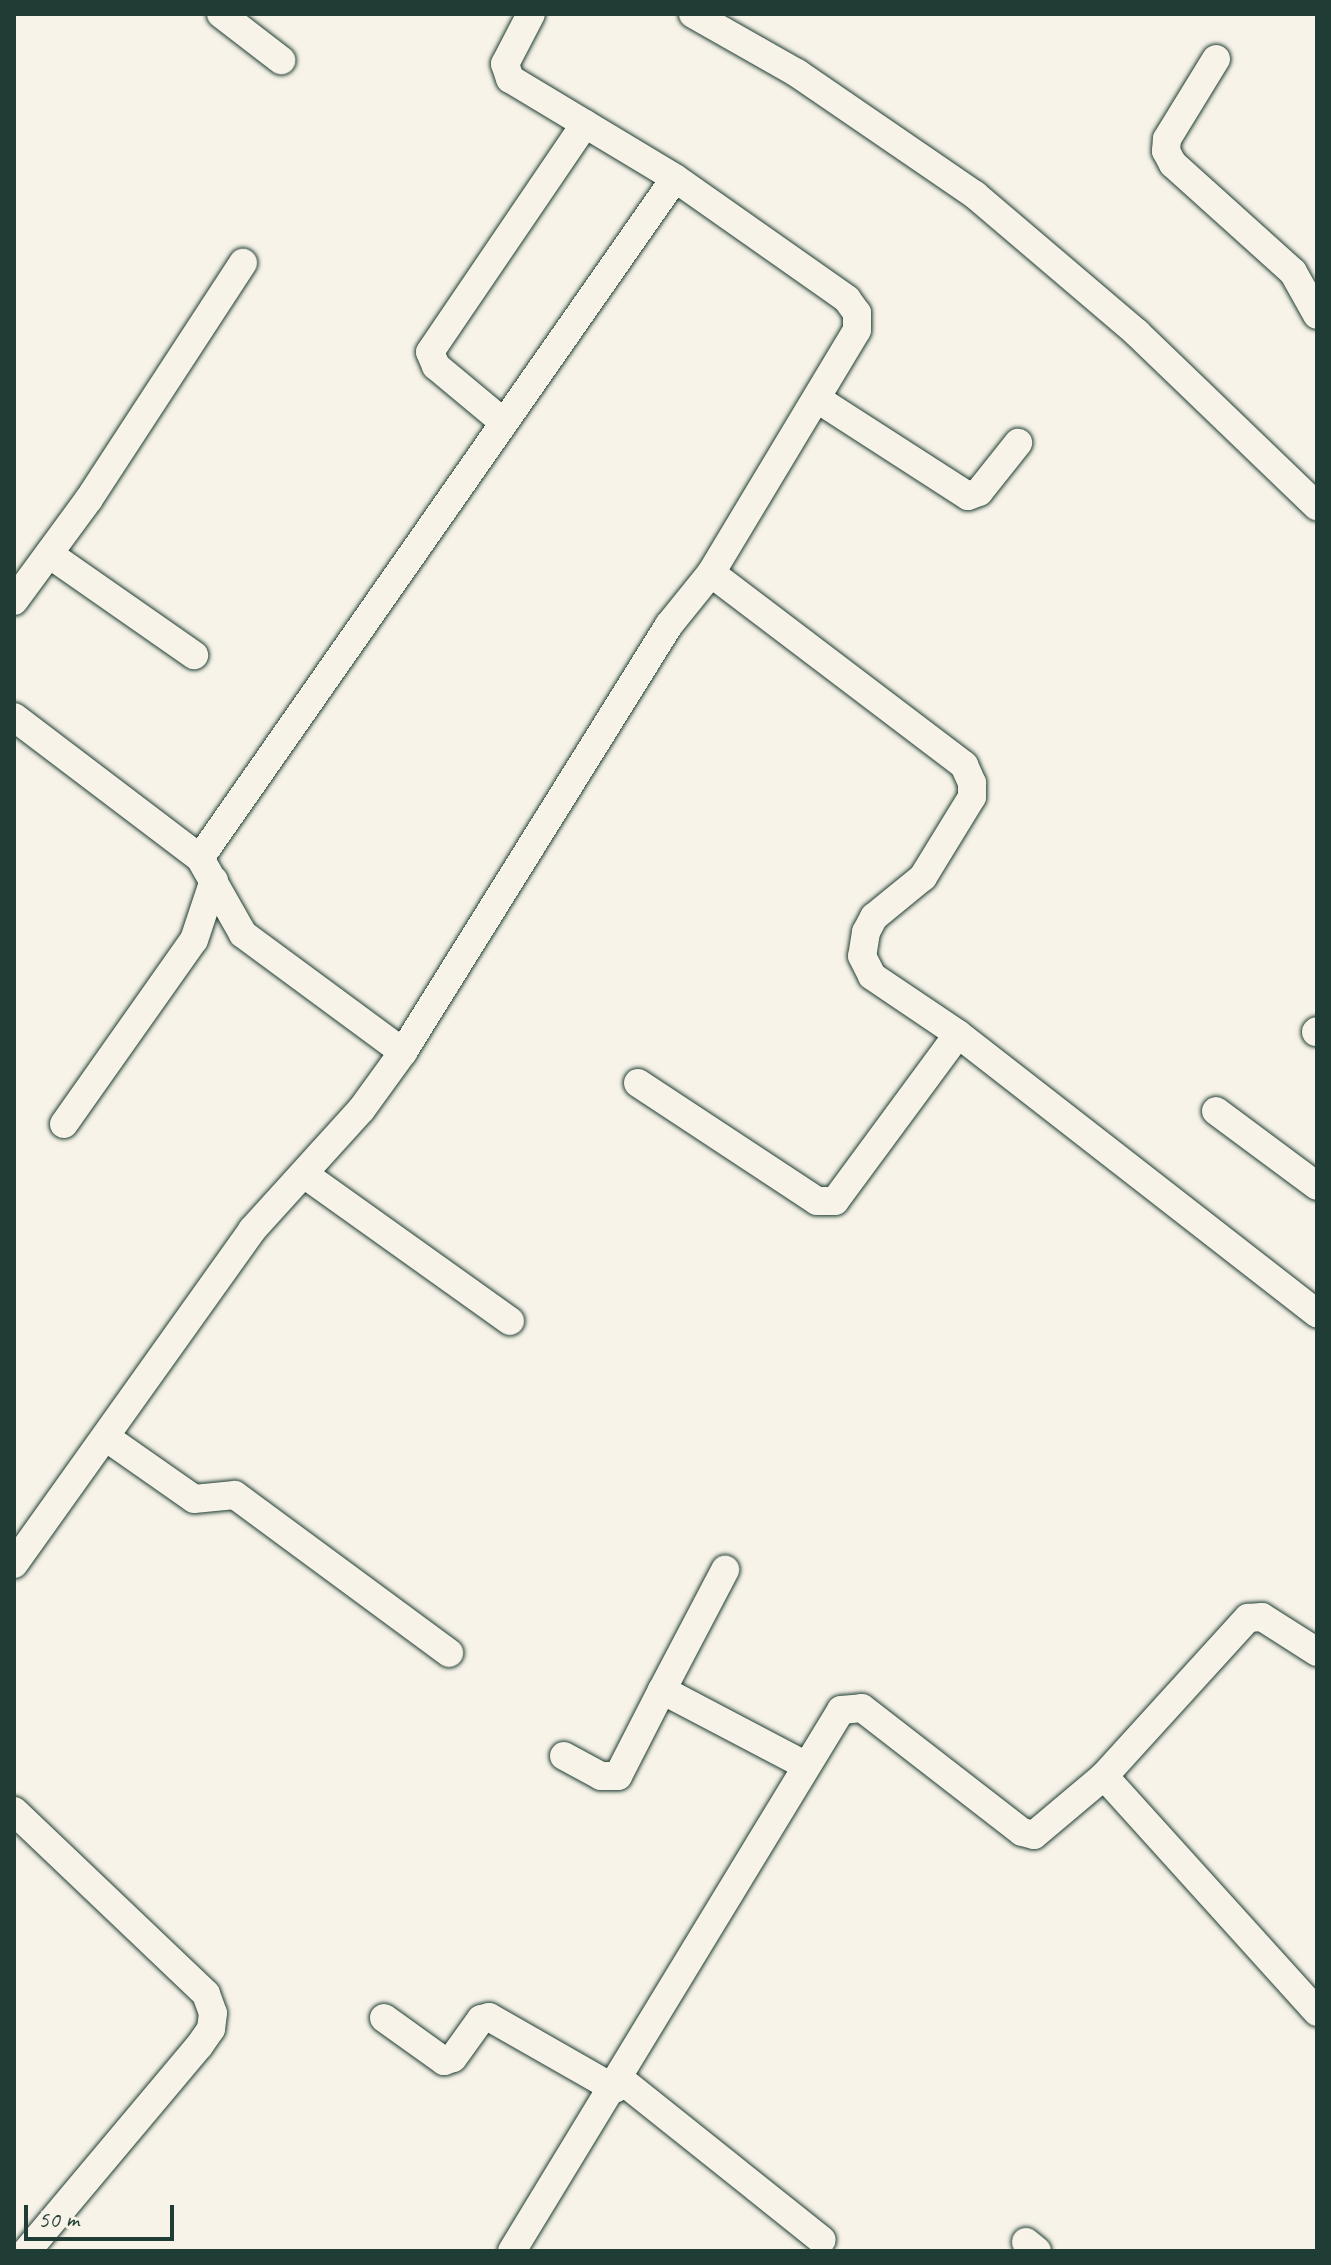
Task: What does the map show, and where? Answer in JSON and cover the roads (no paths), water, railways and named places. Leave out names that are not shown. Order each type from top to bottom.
[{"type":"street","points":[[221,14],[281,60]]},
{"type":"street","points":[[14,1564],[107,1438],[252,1230],[361,1110],[403,1052],[669,625],[711,573],[819,400],[857,330],[857,313],[847,299],[675,178],[504,73],[531,14]]},
{"type":"street","points":[[693,14],[797,73],[975,195],[1137,333],[1317,506]]},
{"type":"street","points":[[1216,59],[1167,139],[1166,151],[1173,164],[1293,272],[1317,315]]},
{"type":"street","points":[[502,421],[436,366],[430,352],[585,124]]},
{"type":"street","points":[[64,1124],[194,940],[208,911],[207,869],[502,421],[675,178]]},
{"type":"street","points":[[14,601],[49,554],[243,263]]},
{"type":"street","points":[[819,400],[968,496],[979,492],[1018,443]]},
{"type":"street","points":[[49,554],[194,655]]},
{"type":"street","points":[[711,573],[964,765],[972,797],[923,877],[874,917],[861,944],[872,976],[958,1034],[1317,1313]]},
{"type":"street","points":[[14,717],[207,869],[243,934],[403,1052]]},
{"type":"street","points":[[638,1083],[817,1201],[835,1201],[958,1034]]},
{"type":"street","points":[[1216,1111],[1317,1186]]},
{"type":"street","points":[[304,1174],[510,1321]]},
{"type":"street","points":[[107,1438],[194,1499],[235,1495],[449,1653]]},
{"type":"street","points":[[564,1756],[601,1776],[618,1776],[725,1570]]},
{"type":"street","points":[[512,2251],[618,2084],[805,1765],[841,1710],[862,1708],[1022,1832],[1034,1835],[1104,1776],[1248,1618],[1274,1623],[1317,1652]]},
{"type":"street","points":[[662,1690],[805,1765]]},
{"type":"street","points":[[1104,1776],[1317,2012]]},
{"type":"street","points":[[14,1811],[206,1994],[213,2013],[211,2029],[199,2046],[27,2251]]},
{"type":"street","points":[[384,2018],[444,2061],[453,2058],[481,2019],[489,2017],[618,2084],[822,2240]]}]
